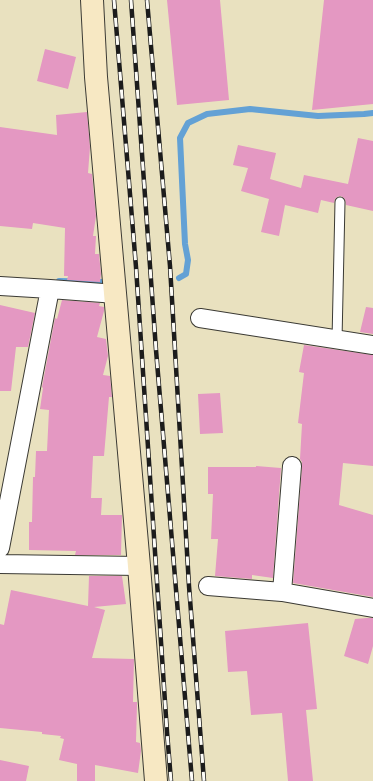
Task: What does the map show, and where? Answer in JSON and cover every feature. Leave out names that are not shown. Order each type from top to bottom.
[{"type":"street","points":[[92,0],[96,77],[116,294],[156,781]]},
{"type":"street","points":[[0,286],[116,294]]},
{"type":"street","points":[[0,548],[50,289]]},
{"type":"street","points":[[200,318],[373,345]]},
{"type":"street","points":[[282,592],[292,466]]},
{"type":"street","points":[[0,564],[139,566]]},
{"type":"street","points":[[208,586],[282,592],[373,608]]},
{"type":"lane","points":[[337,340],[340,202]]},
{"type":"building","points":[[167,0],[220,0],[229,100],[177,105]]},
{"type":"building","points":[[324,0],[373,0],[373,104],[312,110]]},
{"type":"building","points":[[45,49],[76,57],[68,89],[37,81]]},
{"type":"building","points":[[87,112],[90,147],[88,173],[92,174],[96,216],[93,236],[96,236],[95,254],[99,254],[101,274],[100,282],[67,280],[68,276],[64,276],[65,228],[33,223],[32,229],[0,226],[0,127],[57,135],[56,115]]},
{"type":"building","points":[[358,138],[373,141],[373,211],[346,205],[345,199],[341,196],[335,199],[334,203],[321,200],[318,213],[285,205],[279,236],[261,232],[269,199],[241,191],[248,168],[233,165],[238,145],[276,153],[270,179],[301,188],[304,175],[348,184]]},
{"type":"building","points":[[62,300],[100,303],[99,306],[104,307],[97,337],[106,339],[108,356],[103,375],[110,376],[112,397],[109,397],[104,456],[93,456],[91,498],[102,498],[101,515],[122,515],[121,555],[75,555],[76,551],[29,550],[29,522],[32,522],[33,477],[35,477],[36,451],[47,451],[49,410],[40,409],[42,387],[55,318],[57,319]]},
{"type":"building","points":[[0,305],[35,313],[28,347],[16,347],[11,391],[0,391]]},
{"type":"building","points":[[366,307],[373,308],[373,334],[360,332]]},
{"type":"building","points":[[304,345],[373,355],[373,466],[343,463],[339,505],[373,515],[373,597],[293,583],[302,467],[302,462],[300,459],[302,424],[298,423],[304,373],[299,372]]},
{"type":"building","points":[[220,393],[223,433],[200,434],[198,394]]},
{"type":"building","points":[[256,466],[281,468],[273,578],[252,575],[252,579],[215,576],[218,539],[211,539],[213,494],[208,494],[208,467]]},
{"type":"building","points":[[89,576],[122,576],[126,604],[94,607],[105,610],[92,658],[134,659],[133,702],[137,702],[136,742],[140,743],[141,751],[138,773],[95,765],[95,781],[77,781],[77,764],[59,760],[64,739],[60,738],[61,736],[42,734],[42,732],[0,728],[0,624],[4,625],[11,590],[88,606]]},
{"type":"building","points":[[373,618],[373,646],[368,664],[344,656],[355,619]]},
{"type":"building","points":[[308,623],[317,709],[306,710],[313,781],[288,781],[282,713],[251,715],[247,671],[228,672],[225,631]]},
{"type":"building","points":[[0,760],[29,766],[26,781],[0,781]]},
{"type":"waterway","points":[[179,278],[186,274],[188,260],[185,244],[180,138],[188,123],[207,114],[250,109],[318,116],[373,113]]},
{"type":"waterway","points":[[59,281],[104,282]]},
{"type":"railway","points":[[114,0],[136,267],[171,781]]},
{"type":"railway","points":[[131,0],[156,350],[192,781]]},
{"type":"railway","points":[[147,0],[170,266],[189,586],[204,781]]}]
